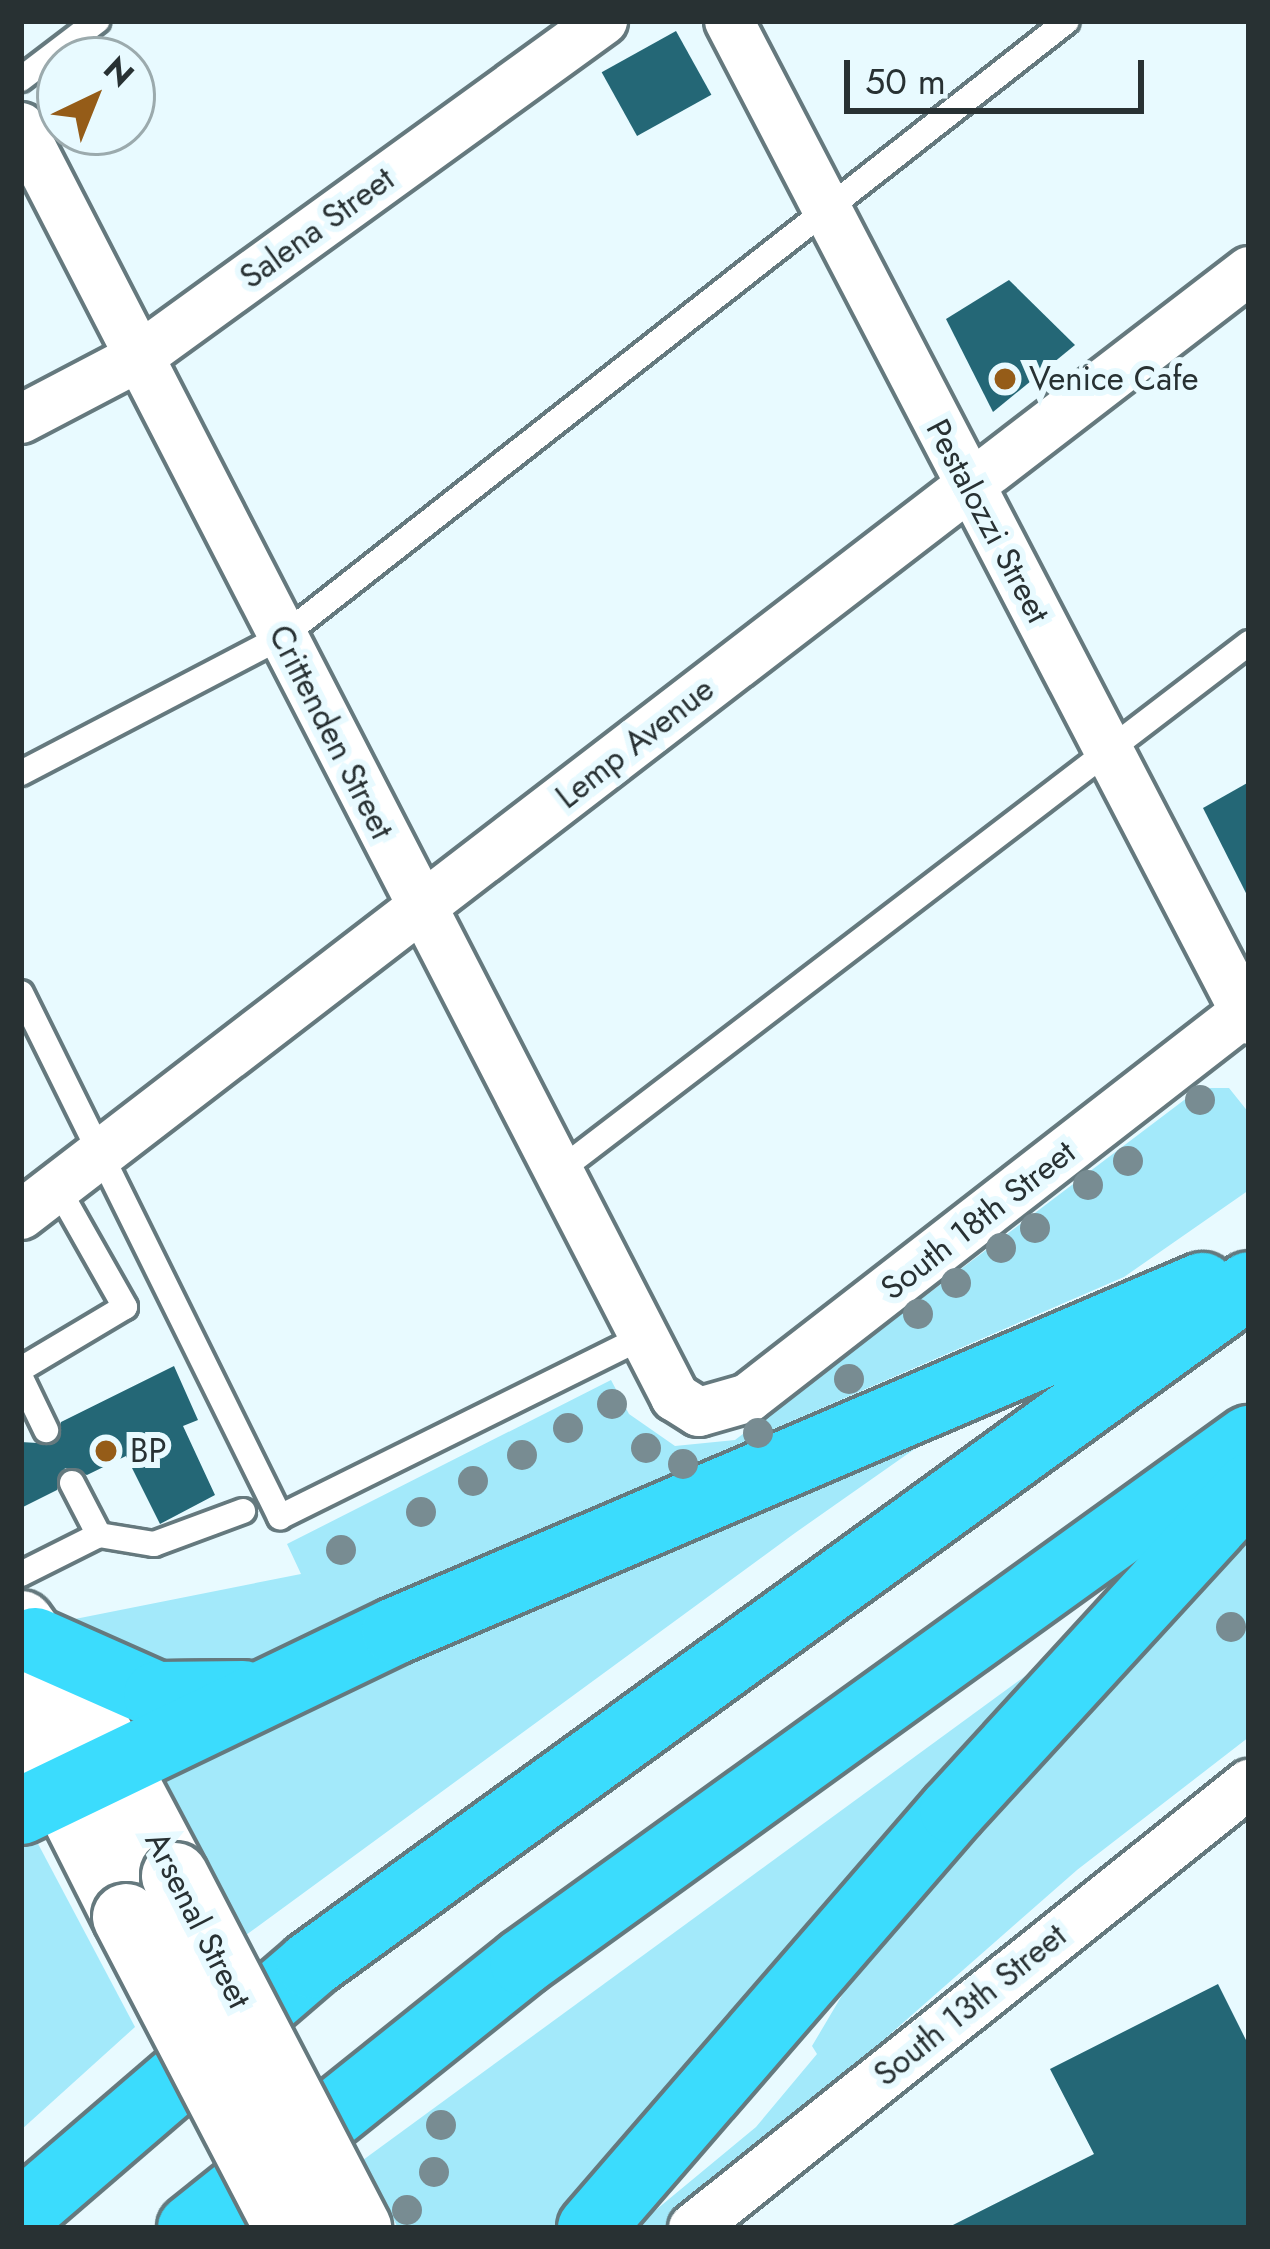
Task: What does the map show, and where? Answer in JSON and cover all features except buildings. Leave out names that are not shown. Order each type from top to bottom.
[{"type":"highway","points":[[66,1788],[259,1692],[1249,1266]]},
{"type":"highway","points":[[21,2214],[329,1951],[1249,1285]]},
{"type":"highway","points":[[191,2228],[524,1962],[1249,1439]]},
{"type":"highway","points":[[590,2228],[952,1810],[1249,1487]]},
{"type":"highway","points":[[26,1643],[157,1695],[259,1692]]},
{"type":"main road","name":"Arsenal Street","points":[[26,1643],[66,1788],[151,1896],[358,2228]]},
{"type":"main road","name":"Arsenal Street","points":[[151,1896],[288,2228]]},
{"type":"street","name":"Salena Street","points":[[21,418],[139,356],[603,21]]},
{"type":"street","name":"Pestalozzi Street","points":[[729,21],[1248,1014]]},
{"type":"street","name":"Crittenden Street","points":[[21,127],[675,1397],[699,1412]]},
{"type":"street","name":"Lemp Avenue","points":[[39,1201],[1249,271]]},
{"type":"street","name":"South 18th Street","points":[[699,1412],[748,1398],[1248,1014]]},
{"type":"street","name":"South 13th Street","points":[[693,2228],[1249,1784]]},
{"type":"lane","points":[[21,79],[97,21]]},
{"type":"lane","points":[[21,773],[283,636],[1067,21]]},
{"type":"lane","points":[[559,1172],[1249,643]]},
{"type":"lane","points":[[21,993],[98,1158],[280,1517],[644,1336]]},
{"type":"lane","points":[[21,1369],[125,1307],[39,1201]]},
{"type":"lane","points":[[21,1378],[46,1430]]},
{"type":"lane","points":[[71,1483],[99,1535]]},
{"type":"lane","points":[[21,1574],[99,1535],[154,1544],[243,1511]]},
{"type":"shaded area","points":[[1200,1088],[1229,1088],[1249,1113],[1249,1190],[1124,1277],[651,1482],[632,1503],[225,1671],[198,1675],[98,1642],[75,1619],[301,1574],[287,1544],[611,1380],[629,1414],[675,1446],[735,1440]]},
{"type":"shaded area","points":[[963,1415],[246,1935],[158,1769],[547,1602],[751,1495]]},
{"type":"shaded area","points":[[1249,1524],[1249,1737],[1077,1870],[707,2195],[662,2228],[634,2228],[756,2127],[817,2054],[812,2046],[870,1948]]},
{"type":"shaded area","points":[[1106,1617],[568,2228],[398,2228],[363,2160]]},
{"type":"shaded area","points":[[36,1840],[135,2027],[21,2130],[21,1848]]},
{"type":"place","name":"Venice Cafe","points":[[1005,379]]},
{"type":"place","name":"BP","points":[[106,1451]]}]
